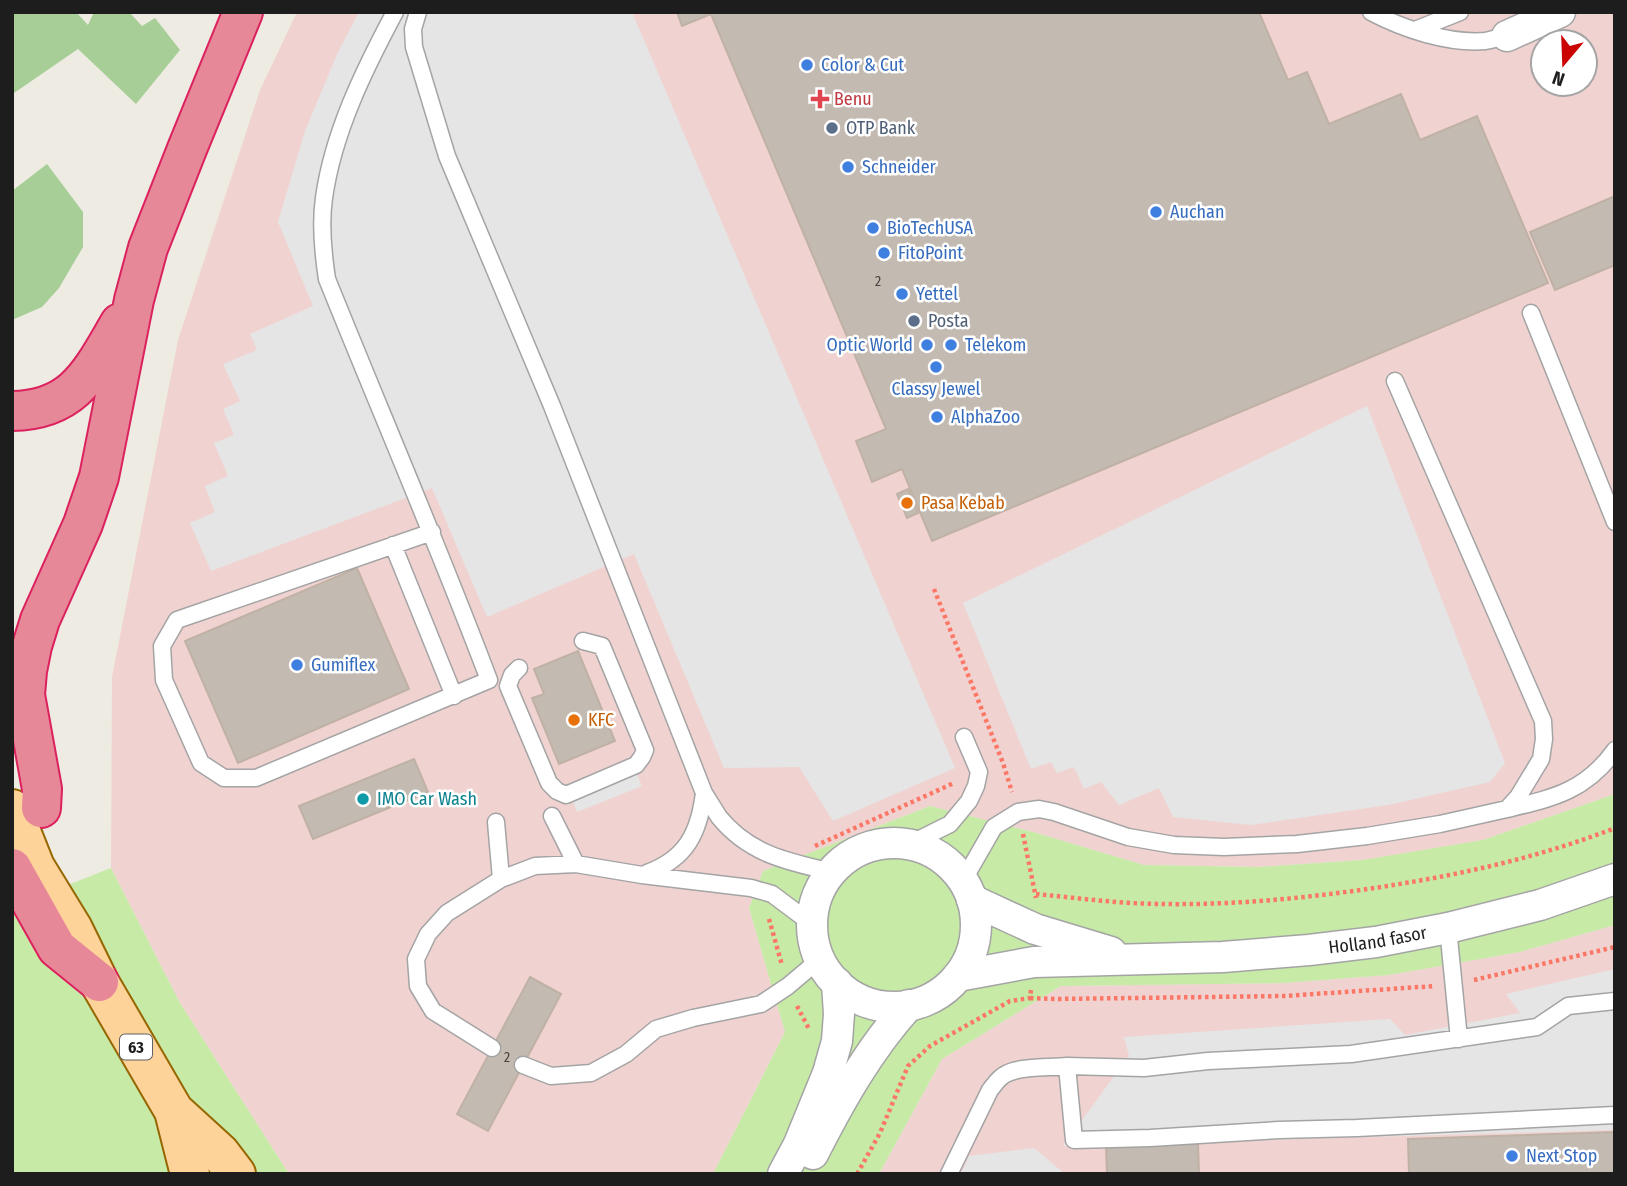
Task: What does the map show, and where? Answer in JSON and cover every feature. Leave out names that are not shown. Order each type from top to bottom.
[{"type":"highway","points":[[27,809],[42,789],[25,695],[32,646],[40,621],[83,524],[99,477],[134,300],[148,248],[243,12]]},
{"type":"highway","points":[[12,411],[48,407],[80,384],[94,368],[134,300]]},
{"type":"highway","points":[[12,868],[57,948],[99,982]]},
{"type":"main road","name":"63","points":[[12,717],[27,809],[59,872],[73,929],[99,982],[174,1111],[190,1174]]},
{"type":"main road","name":"63","points":[[174,1111],[220,1153],[236,1174]]},
{"type":"street","points":[[1507,36],[1560,12]]},
{"type":"street","points":[[888,843],[910,844],[931,851],[949,864],[968,890],[976,920],[975,940],[969,959],[958,976],[936,995],[909,1005],[894,1006],[863,1000],[837,983],[820,959],[812,924],[814,905],[821,887],[848,857],[867,848],[888,843]]},
{"type":"street","name":"Holland fasor","points":[[958,976],[1034,961],[1223,957],[1376,942],[1448,928],[1539,905],[1615,879]]},
{"type":"street","name":"Holland fasor","points":[[968,890],[1035,929],[1134,960]]},
{"type":"street","points":[[783,1174],[800,1144],[828,1073],[837,1041],[837,983]]},
{"type":"street","points":[[804,1174],[849,1087],[879,1042],[909,1005]]},
{"type":"lane","points":[[395,12],[362,78],[329,169],[323,201],[323,253],[327,279],[432,532],[489,680],[256,778],[224,778],[201,763],[164,680],[162,646],[177,620],[432,532]]},
{"type":"lane","points":[[418,12],[412,29],[414,47],[447,156],[552,406],[704,793],[729,828],[767,854],[832,872]]},
{"type":"lane","points":[[1371,12],[1413,31],[1459,40],[1485,41],[1507,36]]},
{"type":"lane","points":[[1413,31],[1460,12]]},
{"type":"lane","points":[[1531,313],[1615,522]]},
{"type":"lane","points":[[1395,381],[1543,721],[1541,758],[1531,779],[1507,809]]},
{"type":"lane","points":[[393,545],[454,696]]},
{"type":"lane","points":[[519,668],[512,675],[508,686],[549,783],[566,795],[636,765],[645,750],[602,646],[583,641]]},
{"type":"lane","points":[[910,844],[950,824],[969,801],[979,772],[964,737]]},
{"type":"lane","points":[[968,890],[994,827],[1018,812],[1039,809],[1054,812],[1128,837],[1174,845],[1297,844],[1440,824],[1542,801],[1581,784],[1595,773],[1615,750]]},
{"type":"lane","points":[[642,875],[665,867],[680,854],[694,833],[702,813],[704,793]]},
{"type":"lane","points":[[552,816],[576,864]]},
{"type":"lane","points":[[496,822],[501,879]]},
{"type":"lane","points":[[492,1048],[433,1011],[418,986],[416,959],[428,934],[447,913],[501,879],[535,866],[576,864],[751,888],[772,894],[812,924]]},
{"type":"lane","points":[[1448,928],[1459,1039]]},
{"type":"lane","points":[[523,1065],[551,1076],[590,1073],[626,1054],[656,1029],[693,1018],[761,1004],[820,959]]},
{"type":"lane","points":[[949,1174],[990,1090],[1008,1072],[1067,1066],[1144,1068],[1208,1061],[1351,1054],[1538,1027],[1568,1006],[1615,1001]]},
{"type":"lane","points":[[1067,1066],[1074,1140],[1615,1115]]},
{"type":"path","points":[[934,589],[1003,763],[1018,812],[1036,894],[1035,929]]},
{"type":"path","points":[[1036,894],[1130,903],[1221,903],[1307,898],[1488,867],[1576,844],[1615,828]]},
{"type":"path","points":[[857,1174],[880,1133],[908,1066],[930,1046],[1010,1001],[1030,998],[1284,996],[1455,984],[1615,947]]},
{"type":"path","points":[[1030,998],[1034,961]]},
{"type":"shaded area","points":[[297,12],[1615,12],[1615,794],[1483,840],[1363,860],[1258,867],[1144,865],[1033,832],[930,806],[763,871],[749,908],[785,1032],[713,1174],[289,1174],[180,1003],[111,868],[112,677],[178,340],[260,90]]},
{"type":"shaded area","points":[[359,12],[632,12],[955,768],[833,821],[799,767],[724,768],[634,554],[487,617],[432,488],[211,571],[190,523],[215,512],[205,486],[228,476],[214,443],[234,435],[223,409],[240,401],[223,364],[257,350],[250,334],[313,306],[278,222],[305,131],[338,52]]},
{"type":"shaded area","points":[[1367,406],[1505,763],[1490,782],[1388,805],[1251,825],[1173,817],[1159,788],[1119,805],[1101,782],[1084,789],[1074,767],[1057,773],[1051,762],[1031,769],[963,603]]},
{"type":"shaded area","points":[[631,760],[642,786],[577,812],[567,786]]},
{"type":"shaded area","points":[[1615,925],[1615,1174],[879,1174],[942,1059],[1061,986],[1283,983],[1389,975],[1520,952]]},
{"type":"shaded area","points":[[1615,969],[1615,1130],[1063,1146],[1129,1056],[1124,1037],[1390,1019],[1405,1035],[1520,1013],[1506,994]]},
{"type":"shaded area","points":[[1034,1148],[1065,1174],[961,1174],[969,1156]]},
{"type":"green space","points":[[12,12],[76,12],[88,25],[94,12],[129,12],[142,26],[155,18],[180,50],[136,104],[78,49],[14,93]]},
{"type":"green space","points":[[47,164],[83,212],[83,247],[59,288],[42,307],[12,320],[12,191]]},
{"type":"green space","points":[[1615,794],[1615,925],[1520,952],[1389,975],[1283,983],[1061,986],[942,1059],[879,1174],[713,1174],[785,1032],[749,908],[763,871],[930,806],[1033,832],[1144,865],[1258,867],[1363,860],[1483,840]]},
{"type":"green space","points":[[111,868],[180,1003],[289,1174],[12,1174],[12,907]]},
{"type":"building","name":"Auchan","points":[[677,12],[1259,12],[1288,80],[1307,72],[1329,124],[1401,94],[1420,140],[1477,116],[1548,283],[932,541],[902,469],[872,482],[856,441],[886,429],[711,14],[682,26]]},
{"type":"building","points":[[1615,196],[1615,265],[1555,290],[1530,232]]},
{"type":"building","name":"Pasa Kebab","points":[[908,489],[918,513],[907,518],[897,494]]},
{"type":"building","name":"Gumiflex","points":[[357,568],[409,689],[238,763],[185,641]]},
{"type":"building","name":"KFC","points":[[578,651],[615,741],[559,764],[532,698],[544,694],[534,669]]},
{"type":"building","name":"IMO Car Wash","points":[[414,759],[428,792],[313,839],[299,806]]},
{"type":"building","points":[[530,977],[561,994],[488,1131],[457,1114]]},
{"type":"building","name":"Next Stop","points":[[1615,1132],[1615,1174],[1409,1174],[1408,1139]]},
{"type":"building","points":[[1198,1144],[1199,1174],[1107,1174],[1106,1146]]},
{"type":"place","name":"Color & Cut","points":[[807,65]]},
{"type":"place","name":"Benu","points":[[820,99]]},
{"type":"place","name":"OTP Bank","points":[[832,128]]},
{"type":"place","name":"Schneider","points":[[848,167]]},
{"type":"place","name":"Auchan","points":[[1156,212]]},
{"type":"place","name":"BioTechUSA","points":[[873,228]]},
{"type":"place","name":"FitoPoint","points":[[884,253]]},
{"type":"place","name":"Yettel","points":[[902,294]]},
{"type":"place","name":"Posta","points":[[914,321]]},
{"type":"place","name":"Optic World","points":[[927,345]]},
{"type":"place","name":"Telekom","points":[[951,345]]},
{"type":"place","name":"Classy Jewel","points":[[936,367]]},
{"type":"place","name":"AlphaZoo","points":[[937,417]]},
{"type":"place","name":"Pasa Kebab","points":[[907,503]]},
{"type":"place","name":"Gumiflex","points":[[297,665]]},
{"type":"place","name":"KFC","points":[[574,720]]},
{"type":"place","name":"IMO Car Wash","points":[[363,799]]},
{"type":"place","name":"Next Stop","points":[[1512,1156]]}]
